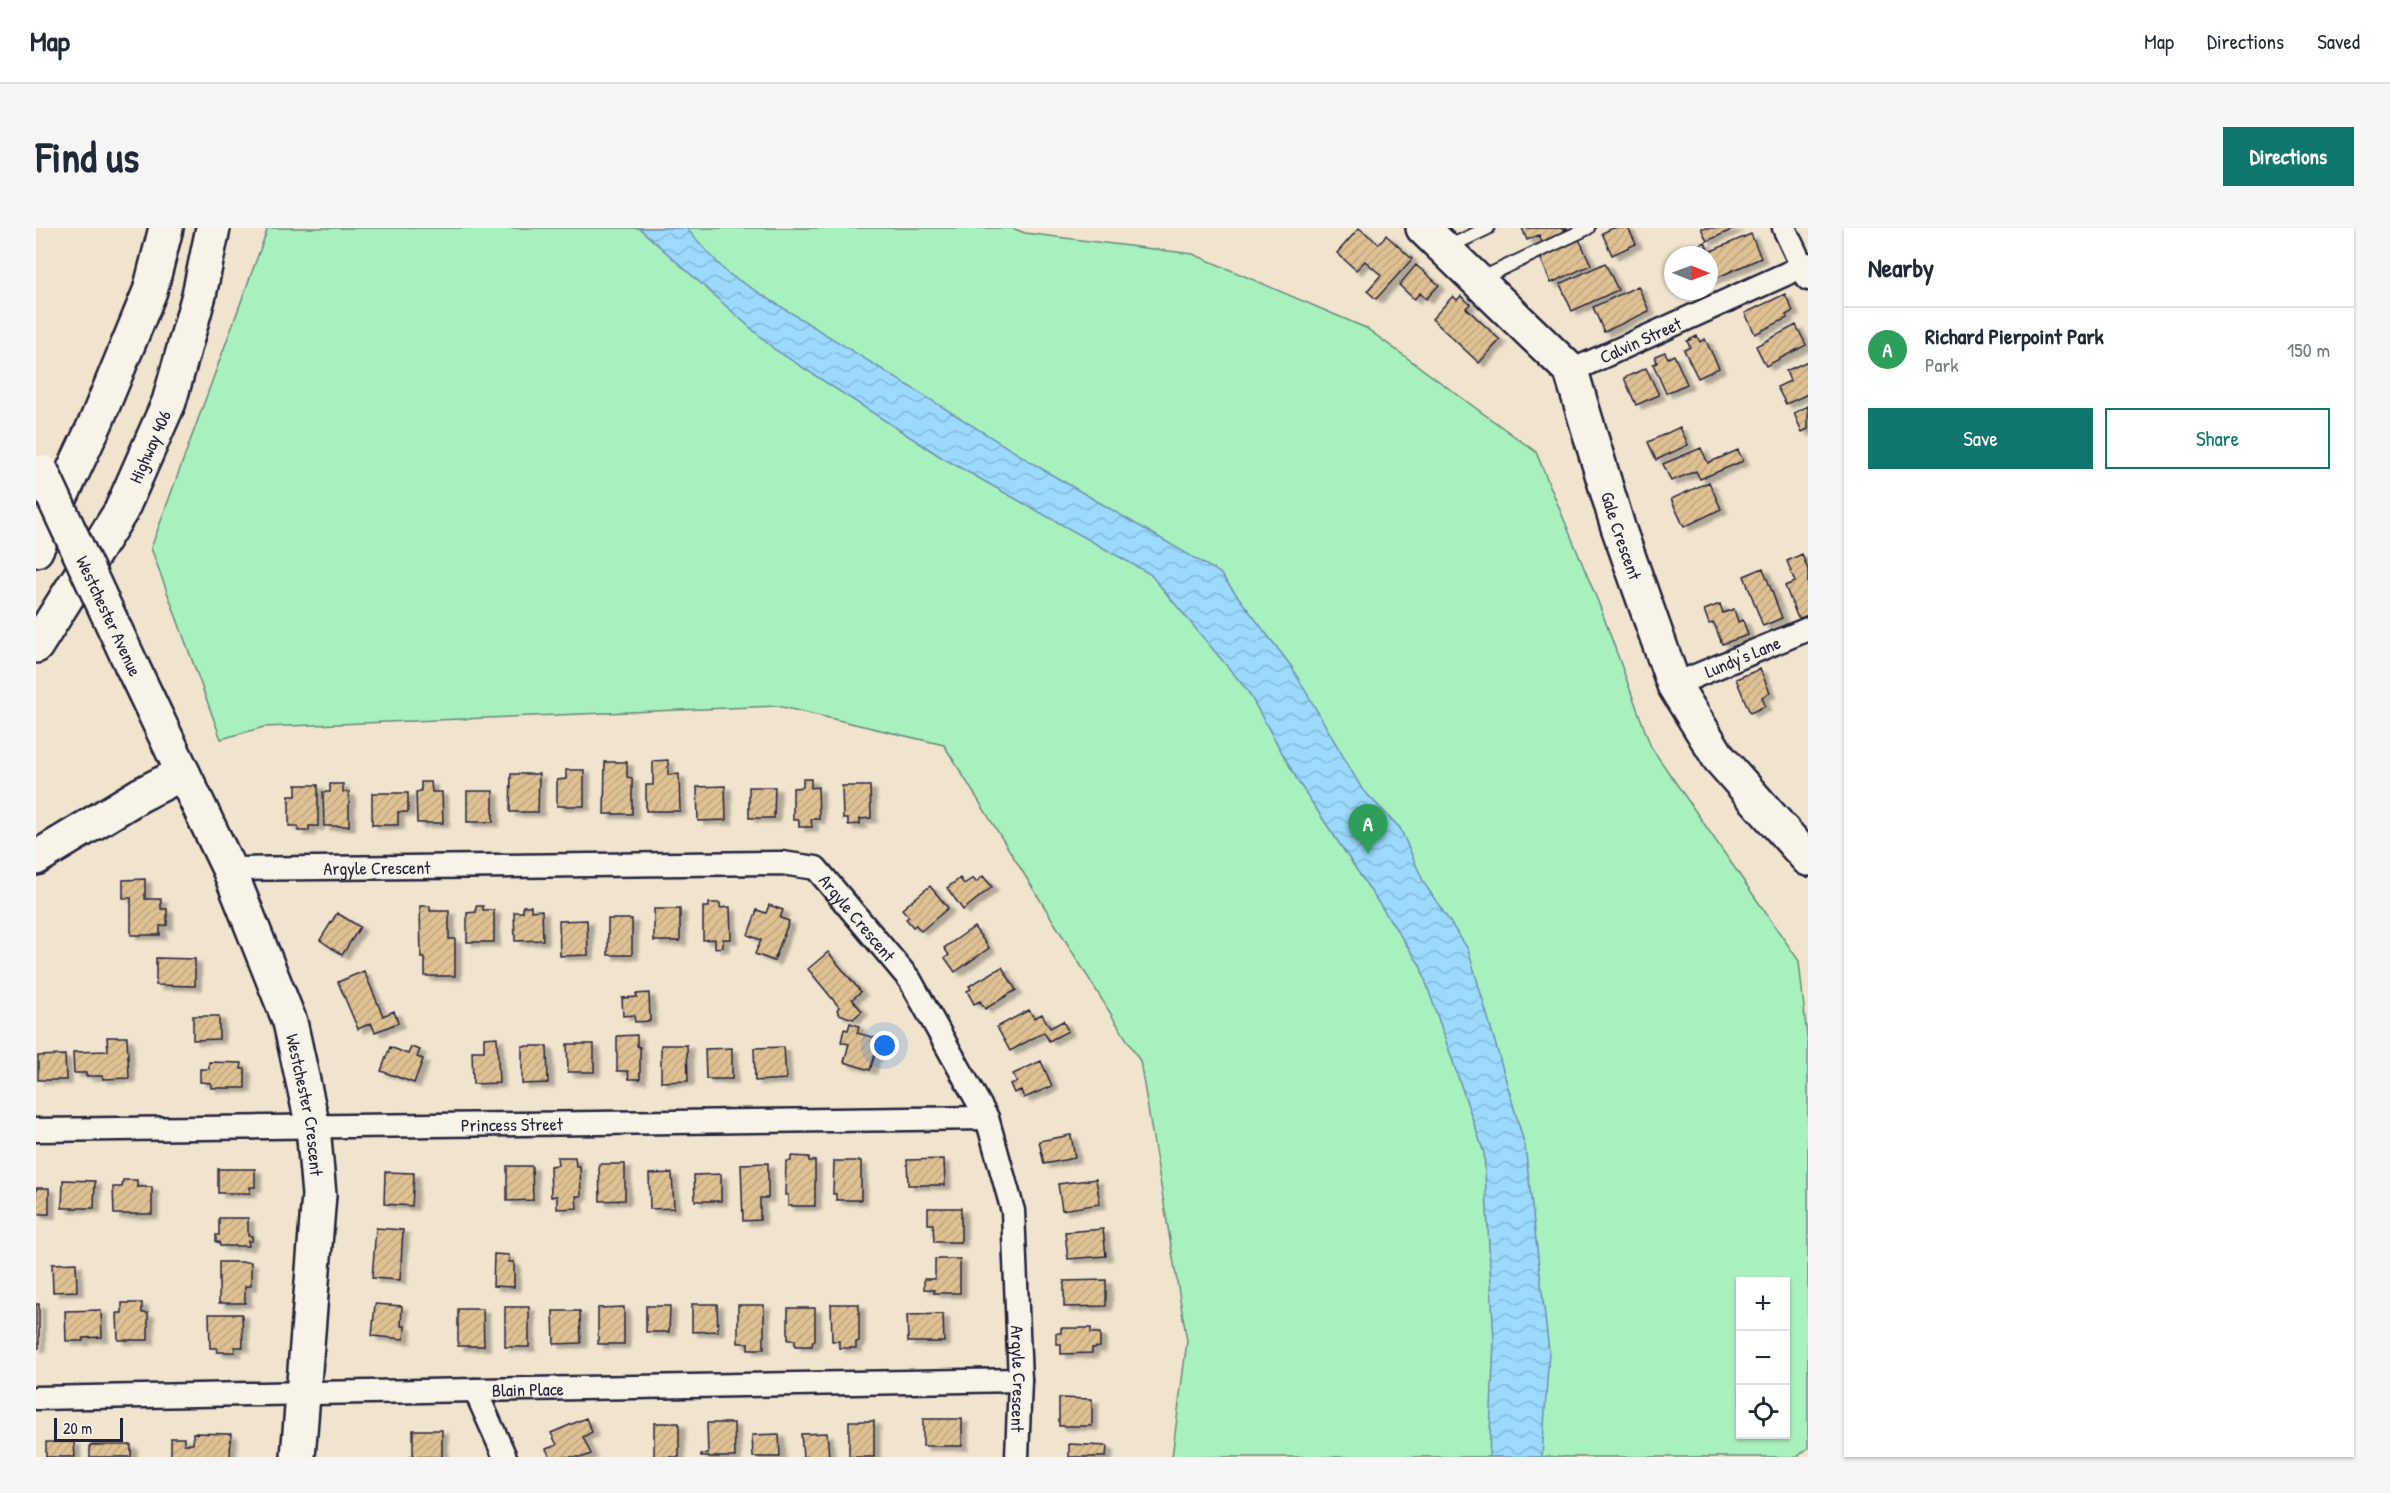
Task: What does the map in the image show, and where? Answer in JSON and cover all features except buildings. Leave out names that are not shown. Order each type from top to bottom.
[{"type":"main road","points":[[36,550],[96,422],[150,291],[166,228]]},
{"type":"main road","name":"Highway 406","points":[[36,646],[121,511],[169,402],[199,295],[213,228]]},
{"type":"main road","points":[[169,402],[220,270],[233,228]]},
{"type":"main road","name":"Gale Crescent","points":[[1434,238],[1571,371],[1618,527],[1674,685],[1719,758],[1808,859]]},
{"type":"main road","name":"Westchester Avenue","points":[[36,459],[183,773]]},
{"type":"main road","points":[[36,858],[140,795],[183,773]]},
{"type":"main road","name":"Westchester Crescent","points":[[183,773],[229,869],[290,1022],[313,1127],[319,1195],[298,1457]]},
{"type":"street","points":[[1784,228],[1806,270]]},
{"type":"street","name":"Calvin Street","points":[[1571,371],[1806,270]]},
{"type":"street","name":"Lundy's Lane","points":[[1674,685],[1808,628]]},
{"type":"street","name":"Argyle Crescent","points":[[229,869],[771,863],[816,868],[910,981],[987,1118],[1013,1211],[1020,1380],[1017,1457]]},
{"type":"street","name":"Princess Street","points":[[36,1130],[987,1118]]},
{"type":"street","name":"Blain Place","points":[[36,1398],[1020,1380]]},
{"type":"street","points":[[475,1390],[505,1457]]},
{"type":"lane","points":[[1434,238],[1488,228]]},
{"type":"lane","points":[[1477,280],[1588,228]]},
{"type":"green space","points":[[268,228],[1012,228],[1025,233],[1193,254],[1366,328],[1536,452],[1599,604],[1651,747],[1799,961],[1808,1046],[1808,1448],[1797,1457],[1172,1457],[1187,1341],[1140,1061],[944,745],[778,706],[264,727],[221,739],[151,548]]},
{"type":"water","points":[[639,228],[686,228],[727,273],[1042,469],[1220,573],[1291,666],[1362,789],[1400,828],[1424,883],[1468,949],[1525,1146],[1549,1351],[1542,1457],[1489,1457],[1494,1341],[1484,1153],[1420,965],[1299,783],[1247,690],[1150,574],[941,457],[774,349]]},
{"type":"place","name":"Richard Pierpoint Park","points":[[1368,854]]}]
